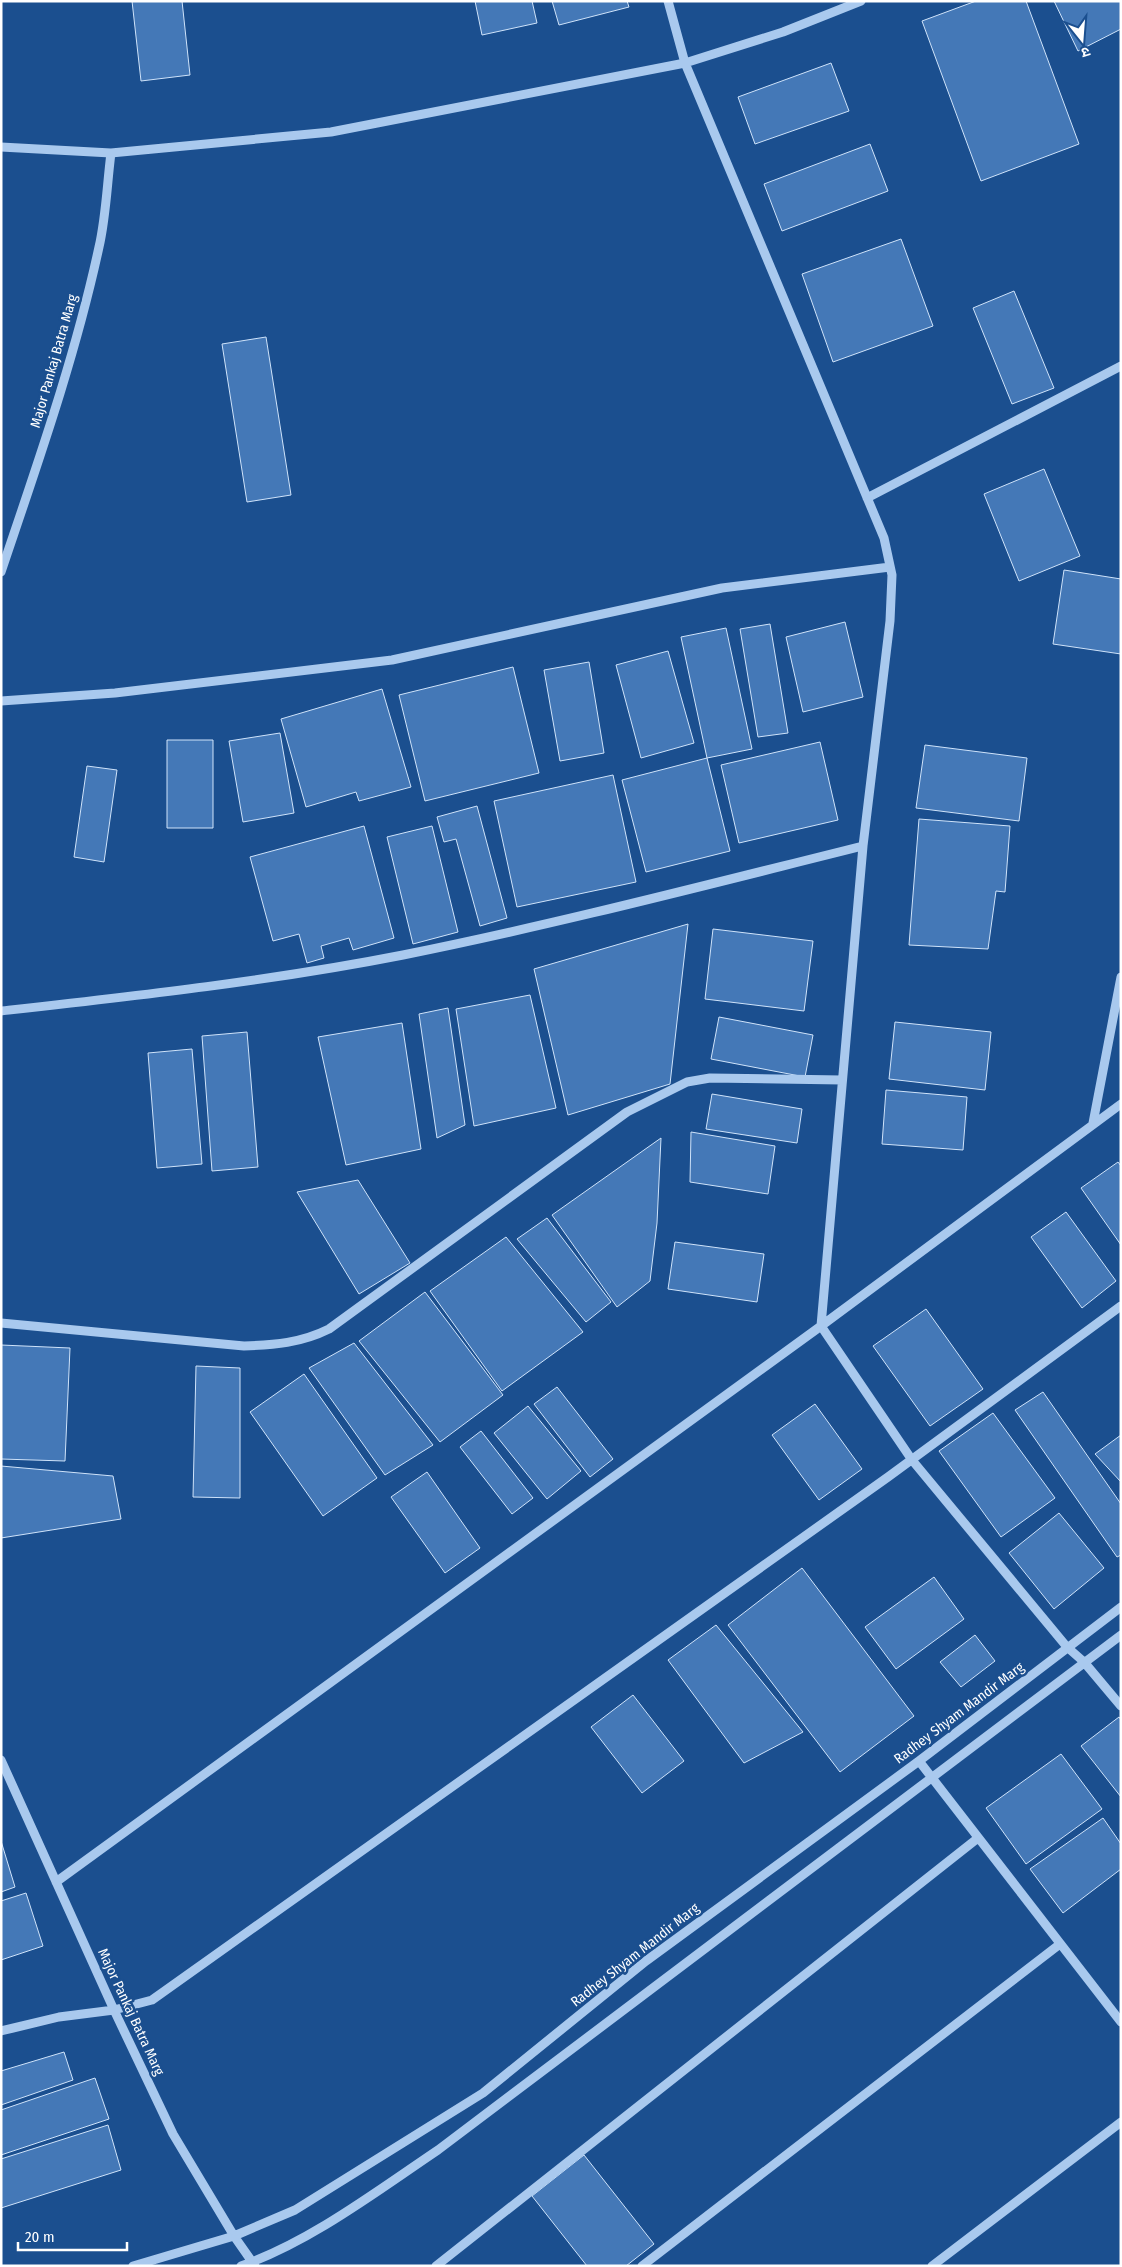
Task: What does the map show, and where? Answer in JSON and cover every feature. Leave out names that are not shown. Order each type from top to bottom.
[{"type":"street","points":[[668,1],[685,63],[884,538],[892,575],[890,621],[862,846],[821,1326],[912,1460],[1067,1648],[1084,1662],[1121,1706]]},
{"type":"street","points":[[1,147],[111,153],[331,132],[685,63],[783,32],[861,1]]},
{"type":"street","name":"Major Pankaj Batra Marg","points":[[1,572],[50,428],[79,329],[100,246],[111,153]]},
{"type":"street","points":[[867,498],[1121,366]]},
{"type":"street","points":[[1,700],[115,693],[392,660],[722,588],[890,567]]},
{"type":"street","points":[[1,1011],[163,992],[402,955],[549,923],[862,846]]},
{"type":"street","points":[[1093,1123],[1121,977]]},
{"type":"street","points":[[1,1323],[244,1346],[282,1344],[309,1339],[329,1329],[628,1112],[660,1095],[687,1082],[710,1078],[842,1080]]},
{"type":"street","points":[[56,1882],[821,1326],[1121,1104]]},
{"type":"street","points":[[1,2030],[59,2017],[114,2010],[152,2000],[912,1460],[1121,1306]]},
{"type":"street","name":"Radhey Shyam Mandir Marg","points":[[133,2266],[234,2236],[295,2210],[483,2093],[646,1961],[919,1761],[1121,1607]]},
{"type":"street","points":[[240,2266],[254,2264],[328,2222],[438,2150],[930,1776],[1121,1635]]},
{"type":"street","name":"Major Pankaj Batra Marg","points":[[1,1760],[114,2010],[173,2134],[234,2236],[254,2264]]},
{"type":"street","points":[[919,1761],[1121,2022]]},
{"type":"street","points":[[436,2266],[978,1838]]},
{"type":"street","points":[[642,2266],[1060,1944]]},
{"type":"street","points":[[932,2266],[1121,2122]]},
{"type":"building","points":[[132,1],[182,1],[190,75],[141,81]]},
{"type":"building","points":[[475,1],[532,1],[537,23],[482,35]]},
{"type":"building","points":[[552,1],[627,1],[629,7],[559,25]]},
{"type":"building","points":[[976,1],[1026,1],[1079,144],[981,181],[922,21]]},
{"type":"building","points":[[1054,1],[1121,1],[1121,29],[1078,51]]},
{"type":"building","points":[[831,63],[849,111],[755,144],[738,97]]},
{"type":"building","points":[[870,144],[888,191],[782,231],[764,184]]},
{"type":"building","points":[[901,239],[933,326],[833,362],[802,274]]},
{"type":"building","points":[[1014,291],[1054,388],[1012,404],[973,308]]},
{"type":"building","points":[[266,337],[291,495],[247,502],[222,344]]},
{"type":"building","points":[[1044,469],[1080,556],[1019,581],[984,494]]},
{"type":"building","points":[[1064,570],[1121,579],[1121,654],[1053,644]]},
{"type":"building","points":[[845,622],[863,697],[803,712],[786,637]]},
{"type":"building","points":[[770,624],[788,733],[758,737],[740,629]]},
{"type":"building","points":[[726,628],[752,749],[707,758],[681,637]]},
{"type":"building","points":[[668,651],[694,743],[641,758],[616,665]]},
{"type":"building","points":[[589,662],[604,753],[560,761],[544,670]]},
{"type":"building","points":[[513,667],[539,773],[425,801],[399,695]]},
{"type":"building","points":[[382,689],[411,787],[359,801],[356,792],[306,807],[281,719]]},
{"type":"building","points":[[280,733],[294,813],[243,822],[229,741]]},
{"type":"building","points":[[167,740],[213,740],[213,828],[167,828]]},
{"type":"building","points":[[820,742],[838,820],[739,843],[721,765]]},
{"type":"building","points":[[925,745],[1027,758],[1019,821],[916,808]]},
{"type":"building","points":[[707,758],[730,851],[646,872],[622,780]]},
{"type":"building","points":[[87,766],[117,770],[104,862],[74,857]]},
{"type":"building","points":[[613,775],[636,882],[517,907],[494,801]]},
{"type":"building","points":[[477,806],[507,918],[480,926],[456,839],[444,842],[437,817]]},
{"type":"building","points":[[919,819],[1010,826],[1005,892],[996,891],[988,949],[909,945]]},
{"type":"building","points":[[364,826],[394,938],[353,950],[349,938],[321,946],[324,958],[307,963],[299,934],[273,941],[250,857]]},
{"type":"building","points":[[432,826],[458,932],[413,944],[387,837]]},
{"type":"building","points":[[688,924],[670,1084],[568,1115],[534,969]]},
{"type":"building","points":[[713,929],[813,941],[804,1011],[705,999]]},
{"type":"building","points":[[530,995],[556,1108],[474,1126],[456,1009]]},
{"type":"building","points":[[448,1008],[465,1125],[437,1138],[419,1014]]},
{"type":"building","points":[[719,1017],[813,1035],[805,1077],[711,1059]]},
{"type":"building","points":[[895,1022],[991,1032],[985,1090],[889,1079]]},
{"type":"building","points":[[402,1023],[421,1149],[346,1165],[318,1037]]},
{"type":"building","points":[[247,1032],[258,1167],[212,1171],[202,1036]]},
{"type":"building","points":[[192,1049],[202,1164],[157,1168],[148,1053]]},
{"type":"building","points":[[886,1090],[967,1097],[963,1150],[882,1144]]},
{"type":"building","points":[[712,1094],[802,1109],[797,1143],[706,1129]]},
{"type":"building","points":[[691,1132],[775,1146],[768,1194],[690,1182]]},
{"type":"building","points":[[661,1138],[657,1223],[650,1281],[617,1307],[552,1215]]},
{"type":"building","points":[[1118,1162],[1121,1166],[1121,1245],[1081,1188]]},
{"type":"building","points":[[358,1180],[410,1263],[359,1294],[297,1192]]},
{"type":"building","points":[[1066,1212],[1116,1281],[1082,1308],[1031,1237]]},
{"type":"building","points":[[547,1218],[611,1302],[586,1322],[517,1239]]},
{"type":"building","points":[[506,1237],[583,1332],[502,1391],[430,1291]]},
{"type":"building","points":[[675,1242],[764,1254],[757,1302],[668,1289]]},
{"type":"building","points":[[425,1292],[503,1395],[440,1442],[359,1341]]},
{"type":"building","points":[[926,1309],[983,1389],[930,1426],[873,1346]]},
{"type":"building","points":[[354,1343],[433,1445],[385,1475],[309,1368]]},
{"type":"building","points":[[1,1345],[70,1348],[65,1461],[1,1459]]},
{"type":"building","points":[[196,1366],[240,1368],[240,1498],[193,1497]]},
{"type":"building","points":[[304,1374],[377,1478],[323,1516],[250,1412]]},
{"type":"building","points":[[557,1387],[613,1459],[590,1477],[534,1404]]},
{"type":"building","points":[[1043,1392],[1121,1504],[1121,1555],[1117,1557],[1015,1410]]},
{"type":"building","points":[[815,1404],[862,1469],[819,1500],[772,1435]]},
{"type":"building","points":[[528,1406],[581,1471],[547,1499],[494,1433]]},
{"type":"building","points":[[993,1413],[1055,1498],[1001,1537],[939,1451]]},
{"type":"building","points":[[481,1431],[533,1498],[512,1514],[460,1447]]},
{"type":"building","points":[[1121,1435],[1121,1482],[1095,1454]]},
{"type":"building","points":[[1,1466],[113,1476],[121,1519],[1,1538]]},
{"type":"building","points":[[427,1472],[480,1548],[445,1573],[391,1497]]},
{"type":"building","points":[[1059,1513],[1104,1568],[1054,1609],[1009,1553]]},
{"type":"building","points":[[802,1568],[914,1716],[840,1772],[728,1625]]},
{"type":"building","points":[[934,1577],[964,1619],[896,1669],[865,1627]]},
{"type":"building","points":[[716,1625],[803,1732],[744,1763],[668,1660]]},
{"type":"building","points":[[975,1635],[995,1661],[961,1687],[940,1662]]},
{"type":"building","points":[[633,1695],[684,1761],[642,1793],[591,1727]]},
{"type":"building","points":[[1119,1717],[1121,1720],[1121,1797],[1081,1746]]},
{"type":"building","points":[[1061,1754],[1102,1809],[1026,1864],[986,1808]]},
{"type":"building","points":[[1103,1818],[1121,1844],[1121,1869],[1063,1913],[1030,1869]]},
{"type":"building","points":[[1,1841],[15,1887],[1,1892]]},
{"type":"building","points":[[26,1893],[43,1946],[1,1960],[1,1901]]},
{"type":"building","points":[[64,2052],[73,2080],[1,2105],[1,2071]]},
{"type":"building","points":[[95,2078],[109,2119],[1,2155],[1,2110]]},
{"type":"building","points":[[108,2125],[121,2170],[1,2208],[1,2159]]},
{"type":"building","points":[[584,2155],[654,2244],[626,2266],[587,2266],[532,2196]]}]
